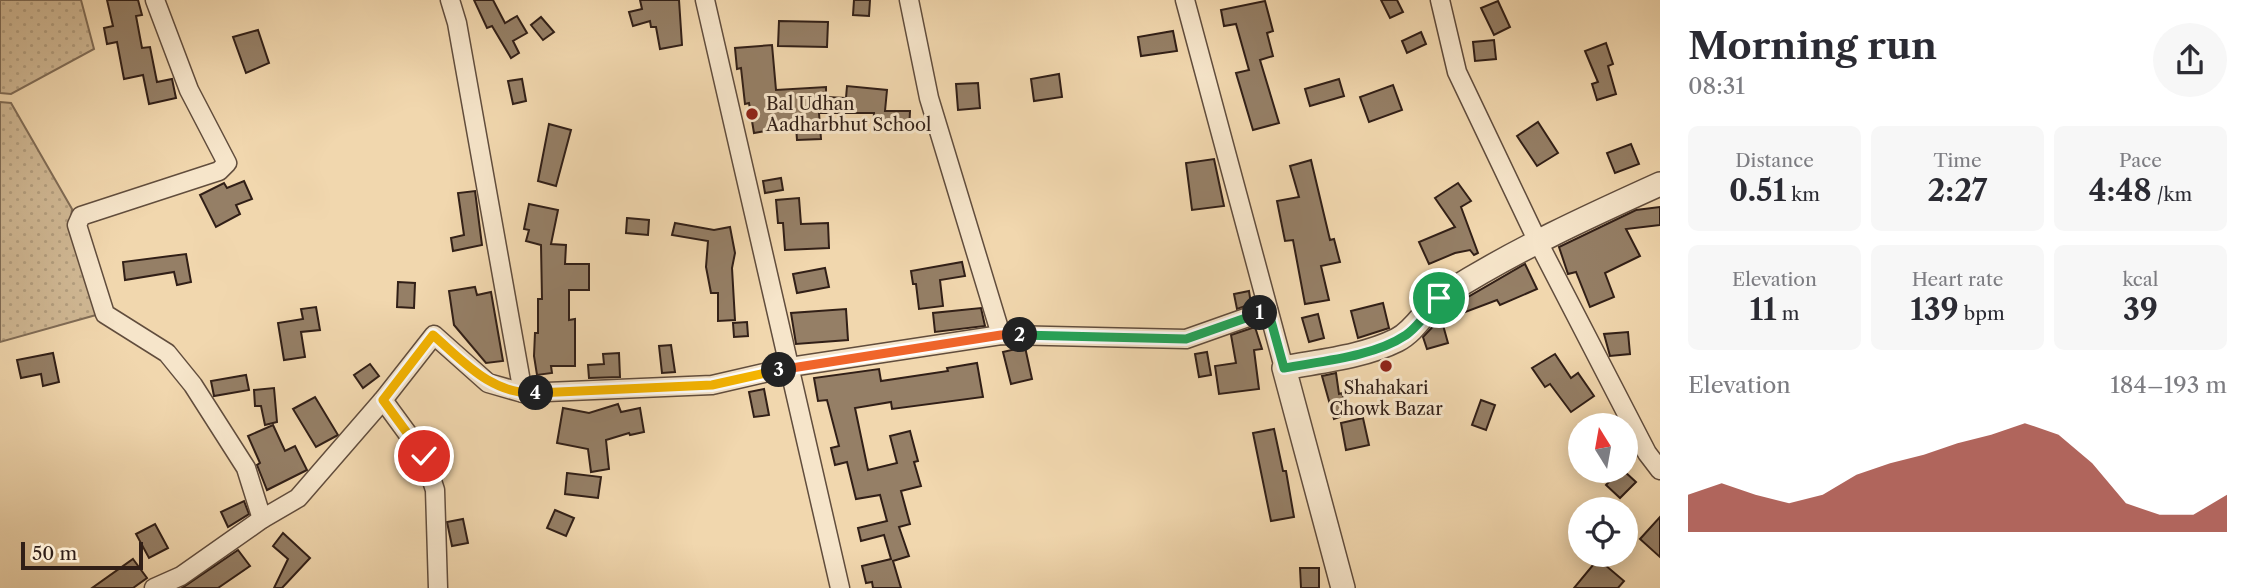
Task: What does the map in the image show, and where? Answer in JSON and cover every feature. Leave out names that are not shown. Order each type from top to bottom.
[{"type":"street","points":[[155,0],[189,90],[227,163],[219,171],[80,216],[77,225],[104,314],[167,353],[193,385],[246,468],[262,519]]},
{"type":"street","points":[[450,0],[457,23],[523,394]]},
{"type":"street","points":[[705,0],[840,588]]},
{"type":"street","points":[[909,0],[929,98],[1001,335]]},
{"type":"street","points":[[1185,0],[1343,588]]},
{"type":"street","points":[[1440,0],[1457,72],[1537,240],[1647,453],[1660,470]]},
{"type":"street","points":[[1284,368],[1365,351],[1395,341],[1415,327],[1439,298],[1537,240],[1660,184]]},
{"type":"street","points":[[154,588],[181,576],[262,519],[298,498],[383,400],[433,335],[488,383],[523,394],[712,385],[790,368],[1001,335],[1186,339],[1268,310]]},
{"type":"street","points":[[383,400],[424,456],[435,489],[438,588]]},
{"type":"shaded area","points":[[0,0],[81,0],[94,49],[11,94],[0,93]]},
{"type":"shaded area","points":[[0,102],[11,103],[72,209],[70,226],[96,315],[0,342]]},
{"type":"building","points":[[107,0],[138,0],[142,15],[136,16],[142,48],[150,47],[157,82],[172,79],[176,98],[149,104],[143,75],[124,79],[117,42],[107,44],[104,28],[113,26]]},
{"type":"building","points":[[474,0],[493,0],[505,23],[517,16],[527,33],[513,41],[519,53],[511,58],[492,26],[487,28]]},
{"type":"building","points":[[640,0],[679,0],[682,45],[660,49],[656,27],[651,27],[650,21],[633,26],[629,12],[642,9]]},
{"type":"building","points":[[854,0],[870,0],[869,16],[853,15]]},
{"type":"building","points":[[1381,0],[1397,0],[1403,12],[1390,18]]},
{"type":"building","points":[[1265,1],[1273,31],[1267,33],[1273,56],[1260,60],[1279,123],[1253,130],[1236,73],[1249,70],[1236,24],[1224,26],[1221,10]]},
{"type":"building","points":[[1498,1],[1510,27],[1494,35],[1481,8]]},
{"type":"building","points":[[541,17],[554,32],[543,40],[531,25]]},
{"type":"building","points":[[779,21],[828,22],[827,47],[778,46]]},
{"type":"building","points":[[258,30],[269,63],[246,73],[233,37]]},
{"type":"building","points":[[1173,31],[1177,51],[1141,56],[1138,37]]},
{"type":"building","points":[[1421,32],[1426,44],[1407,53],[1402,41]]},
{"type":"building","points":[[1494,40],[1496,59],[1475,61],[1473,42]]},
{"type":"building","points":[[1606,43],[1613,64],[1608,66],[1616,94],[1597,100],[1592,84],[1598,82],[1585,51]]},
{"type":"building","points":[[772,45],[776,90],[826,87],[826,97],[846,98],[847,86],[887,90],[885,111],[910,111],[909,131],[873,131],[874,113],[819,113],[821,139],[797,140],[796,126],[754,133],[749,103],[745,104],[741,68],[737,69],[735,48]]},
{"type":"building","points":[[1059,74],[1062,97],[1034,101],[1031,79]]},
{"type":"building","points":[[522,79],[526,101],[513,104],[508,81]]},
{"type":"building","points":[[1339,79],[1344,96],[1310,106],[1305,89]]},
{"type":"building","points":[[978,83],[980,108],[958,110],[956,84]]},
{"type":"building","points":[[1393,85],[1402,110],[1369,122],[1360,97]]},
{"type":"building","points":[[1538,122],[1558,153],[1537,166],[1517,136]]},
{"type":"building","points":[[549,124],[571,130],[556,186],[538,181]]},
{"type":"building","points":[[1631,144],[1639,164],[1615,173],[1607,153]]},
{"type":"building","points":[[1214,159],[1224,206],[1192,210],[1186,163]]},
{"type":"building","points":[[1311,160],[1330,240],[1334,239],[1340,262],[1321,266],[1329,300],[1305,304],[1293,240],[1285,241],[1277,201],[1299,197],[1290,166]]},
{"type":"building","points":[[781,178],[783,190],[765,193],[763,181]]},
{"type":"building","points":[[244,181],[252,199],[236,205],[240,214],[216,227],[200,195],[224,183],[227,188]]},
{"type":"building","points":[[1458,183],[1471,201],[1461,207],[1478,253],[1474,255],[1470,250],[1455,253],[1429,264],[1419,242],[1455,227],[1435,198]]},
{"type":"building","points":[[475,191],[482,245],[453,251],[451,238],[464,235],[458,193]]},
{"type":"building","points":[[799,198],[801,224],[828,223],[829,248],[785,250],[783,223],[778,223],[776,200]]},
{"type":"building","points":[[529,204],[558,210],[551,244],[566,245],[565,264],[589,264],[589,290],[569,290],[569,320],[575,319],[575,366],[551,366],[552,373],[537,375],[534,356],[535,333],[538,333],[538,299],[542,299],[541,245],[526,241],[529,230],[524,229]]},
{"type":"building","points":[[1660,207],[1660,225],[1626,229],[1640,256],[1605,273],[1614,297],[1590,307],[1576,272],[1568,274],[1559,247],[1636,210]]},
{"type":"building","points":[[627,218],[649,220],[648,235],[626,233]]},
{"type":"building","points":[[675,223],[714,230],[730,227],[735,253],[732,268],[735,320],[718,321],[718,293],[711,293],[706,267],[708,241],[672,235]]},
{"type":"building","points":[[186,254],[191,282],[177,285],[174,272],[125,280],[123,262]]},
{"type":"building","points":[[962,262],[965,276],[940,280],[943,306],[919,309],[916,284],[913,284],[911,271]]},
{"type":"building","points":[[1525,264],[1537,289],[1500,305],[1497,300],[1460,314],[1456,304]]},
{"type":"building","points":[[825,268],[829,287],[797,293],[793,274]]},
{"type":"building","points":[[398,282],[415,283],[414,308],[397,307]]},
{"type":"building","points":[[475,287],[477,295],[491,292],[503,361],[486,363],[454,325],[449,291]]},
{"type":"building","points":[[1249,291],[1251,304],[1237,309],[1234,294]]},
{"type":"building","points":[[1383,303],[1389,328],[1358,338],[1351,311]]},
{"type":"building","points":[[316,307],[320,330],[301,332],[305,357],[284,360],[278,323],[303,319],[301,309]]},
{"type":"building","points":[[981,308],[985,326],[935,332],[933,313]]},
{"type":"building","points":[[846,309],[848,340],[796,344],[791,313]]},
{"type":"building","points":[[1318,314],[1324,338],[1309,342],[1302,318]]},
{"type":"building","points":[[1441,318],[1448,343],[1427,349],[1423,337]]},
{"type":"building","points":[[747,322],[748,336],[734,337],[733,323]]},
{"type":"building","points":[[1255,327],[1262,349],[1254,350],[1259,389],[1219,394],[1215,366],[1236,363],[1231,335]]},
{"type":"building","points":[[1628,332],[1630,354],[1610,356],[1604,334]]},
{"type":"building","points":[[671,345],[675,372],[662,373],[659,346]]},
{"type":"building","points":[[1025,347],[1032,379],[1011,384],[1003,352]]},
{"type":"building","points":[[1207,352],[1211,375],[1199,377],[1195,354]]},
{"type":"building","points":[[53,353],[59,382],[43,386],[41,374],[21,378],[17,360]]},
{"type":"building","points":[[619,353],[620,377],[589,378],[588,365],[604,364],[603,354]]},
{"type":"building","points":[[1555,354],[1571,378],[1578,373],[1594,396],[1571,412],[1550,384],[1545,387],[1532,368]]},
{"type":"building","points":[[977,363],[983,397],[892,409],[891,402],[855,408],[868,470],[897,463],[890,436],[910,431],[918,461],[914,462],[921,486],[901,491],[910,524],[899,527],[909,556],[893,561],[901,588],[873,588],[872,582],[866,583],[862,566],[891,559],[884,535],[861,541],[858,528],[887,521],[880,495],[856,499],[847,462],[835,465],[831,448],[839,446],[827,400],[818,401],[814,378],[879,369],[881,381],[948,371],[947,368]]},
{"type":"building","points":[[370,364],[379,376],[363,388],[354,375]]},
{"type":"building","points":[[1336,373],[1339,394],[1342,393],[1348,414],[1334,419],[1322,376]]},
{"type":"building","points":[[246,375],[249,390],[214,396],[211,381]]},
{"type":"building","points":[[274,388],[277,422],[265,425],[261,406],[255,406],[254,390]]},
{"type":"building","points":[[764,389],[769,415],[754,417],[749,392]]},
{"type":"building","points":[[315,397],[338,435],[316,447],[293,409]]},
{"type":"building","points":[[1481,400],[1495,405],[1486,430],[1472,425]]},
{"type":"building","points":[[618,404],[621,412],[640,408],[644,432],[629,433],[606,440],[609,469],[591,472],[588,449],[557,443],[563,408],[589,413]]},
{"type":"building","points":[[1363,418],[1369,445],[1346,450],[1341,423]]},
{"type":"building","points":[[273,425],[285,451],[295,446],[307,470],[267,490],[257,465],[260,463],[248,436]]},
{"type":"building","points":[[1274,429],[1283,471],[1286,471],[1294,517],[1271,521],[1253,433]]},
{"type":"building","points":[[567,473],[601,477],[598,498],[565,494]]},
{"type":"building","points":[[1608,483],[1635,483],[1621,497],[1606,485]]},
{"type":"building","points":[[244,501],[249,514],[228,527],[221,512]]},
{"type":"building","points":[[555,510],[574,518],[566,536],[547,528]]},
{"type":"building","points":[[1660,517],[1660,557],[1640,539]]},
{"type":"building","points":[[463,519],[468,543],[452,546],[447,522]]},
{"type":"building","points":[[155,524],[168,548],[149,558],[136,534]]},
{"type":"building","points":[[283,533],[310,558],[282,588],[274,588],[288,559],[273,546]]},
{"type":"building","points":[[238,550],[250,566],[218,588],[182,588]]},
{"type":"building","points":[[133,559],[147,578],[133,588],[92,588]]},
{"type":"building","points":[[1591,567],[1607,567],[1624,581],[1618,588],[1574,588]]},
{"type":"building","points":[[1300,568],[1319,568],[1319,588],[1301,588]]},
{"type":"place","name":"Bal Udhan Aadharbhut School","points":[[752,114]]},
{"type":"place","name":"Shahakari Chowk Bazar","points":[[1386,366]]},
{"type":"route","points":[[424,456],[383,400],[433,335],[488,383],[523,394],[712,385],[790,368],[1001,335],[1186,339],[1268,310],[1284,368],[1365,351],[1395,341],[1415,327],[1439,298]]}]
